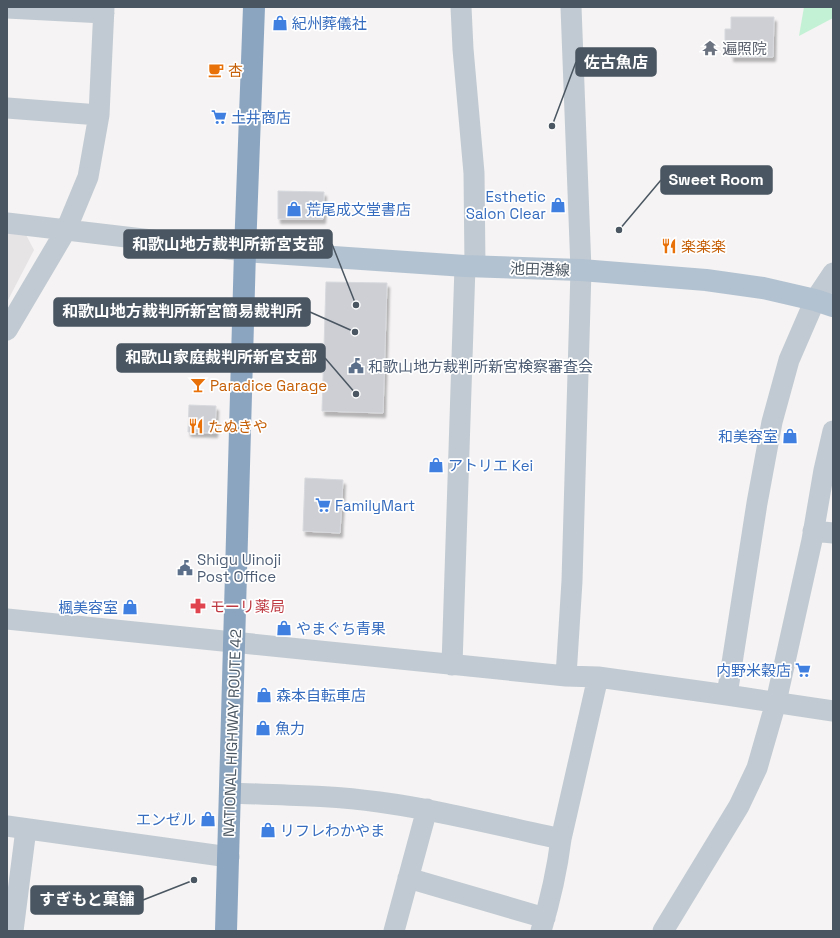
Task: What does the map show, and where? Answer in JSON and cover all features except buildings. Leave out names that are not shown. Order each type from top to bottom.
[{"type":"highway","name":"NATIONAL HIGHWAY ROUTE 42","points":[[226,931],[245,251],[254,7]]},
{"type":"main road","name":"池田港線","points":[[245,251],[470,266],[581,270],[706,280],[763,288],[824,303]]},
{"type":"street","points":[[452,665],[474,173],[463,49],[461,7]]},
{"type":"street","points":[[566,676],[572,574],[581,270],[571,7]]},
{"type":"street","points":[[7,8],[104,10],[99,115],[88,177],[66,230],[7,330]]},
{"type":"street","points":[[7,108],[99,115]]},
{"type":"street","points":[[7,223],[245,251]]},
{"type":"street","points":[[727,695],[756,510],[772,422],[789,360],[824,303],[833,273]]},
{"type":"street","points":[[662,931],[738,806],[758,768],[823,532],[824,470],[833,431]]},
{"type":"street","points":[[7,619],[452,665],[598,678],[833,711]]},
{"type":"street","points":[[408,878],[543,924],[550,903],[561,840],[598,678]]},
{"type":"street","points":[[230,794],[341,797],[427,809],[561,840]]},
{"type":"street","points":[[394,931],[427,809]]},
{"type":"street","points":[[13,931],[17,828],[229,857]]},
{"type":"shaded area","points":[[7,230],[24,231],[34,250],[7,302]]},
{"type":"green space","points":[[804,7],[833,7],[833,18],[799,36]]},
{"type":"place","name":"紀州葬儀社","points":[[280,23]]},
{"type":"place","name":"遍照院","points":[[710,48]]},
{"type":"place","name":"杏","points":[[216,70]]},
{"type":"place","name":"土井商店","points":[[219,117]]},
{"type":"place","name":"佐古魚店","points":[[552,126]]},
{"type":"place","name":"Esthetic Salon Clear","points":[[558,205]]},
{"type":"place","name":"荒尾成文堂書店","points":[[294,209]]},
{"type":"place","name":"Sweet Room","points":[[619,230]]},
{"type":"place","name":"楽楽楽","points":[[669,246]]},
{"type":"place","name":"和歌山地方裁判所新宮支部","points":[[356,305]]},
{"type":"place","name":"和歌山地方裁判所新宮簡易裁判所","points":[[355,332]]},
{"type":"place","name":"和歌山地方裁判所新宮検察審査会","points":[[356,366]]},
{"type":"place","name":"Paradice Garage","points":[[198,385]]},
{"type":"place","name":"和歌山家庭裁判所新宮支部","points":[[356,394]]},
{"type":"place","name":"たぬきや","points":[[196,426]]},
{"type":"place","name":"和美容室","points":[[790,436]]},
{"type":"place","name":"アトリエ Kei","points":[[436,465]]},
{"type":"place","name":"FamilyMart","points":[[323,505]]},
{"type":"place","name":"Shigu Uinoji Post Office","points":[[185,568]]},
{"type":"place","name":"モーリ薬局","points":[[198,606]]},
{"type":"place","name":"楓美容室","points":[[130,607]]},
{"type":"place","name":"やまぐち青果","points":[[284,628]]},
{"type":"place","name":"内野米穀店","points":[[803,670]]},
{"type":"place","name":"森本自転車店","points":[[264,695]]},
{"type":"place","name":"魚力","points":[[263,728]]},
{"type":"place","name":"エンゼル","points":[[208,819]]},
{"type":"place","name":"リフレわかやま","points":[[268,830]]},
{"type":"place","name":"すぎもと菓舗","points":[[194,880]]}]
